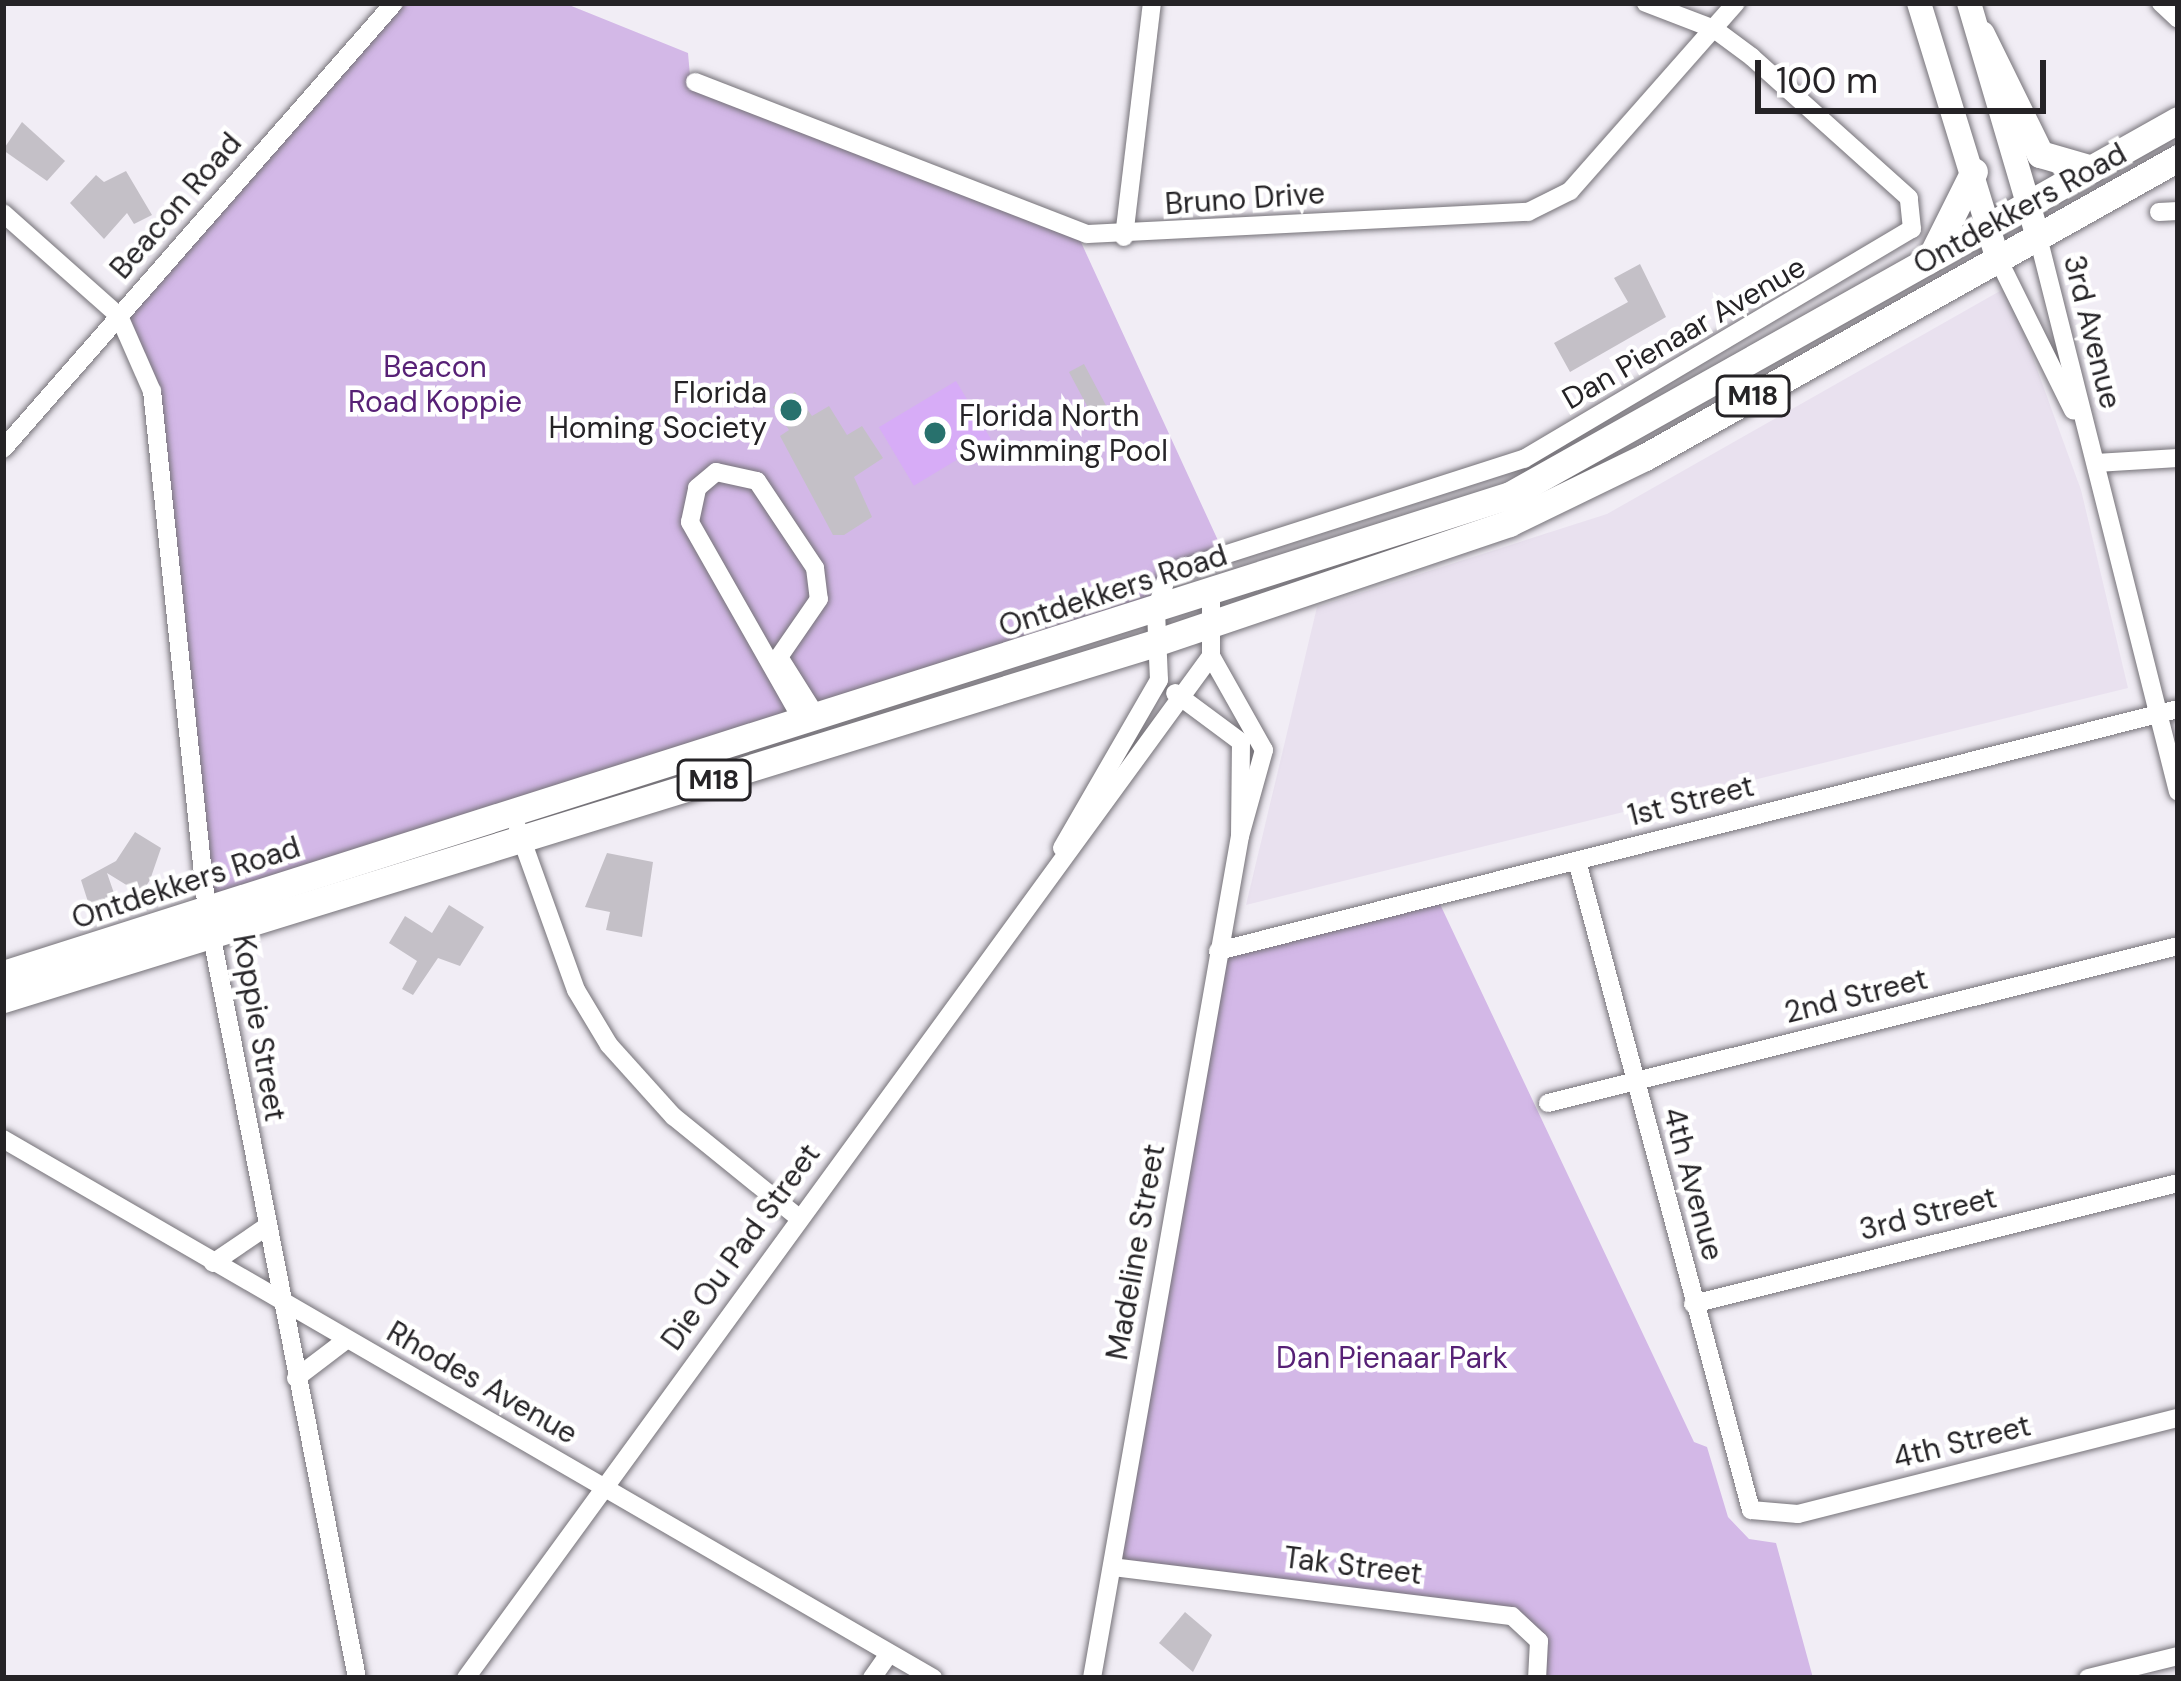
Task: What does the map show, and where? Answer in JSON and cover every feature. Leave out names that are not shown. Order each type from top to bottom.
[{"type":"main road","points":[[1919,3],[1998,259]]},
{"type":"main road","points":[[1969,3],[2040,154],[2092,169]]},
{"type":"main road","points":[[1981,34],[2038,237]]},
{"type":"main road","name":"Ontdekkers Road","points":[[3,999],[210,923],[517,825],[811,721],[1536,484],[2178,120]]},
{"type":"main road","name":"Ontdekkers Road","points":[[517,825],[1155,644],[1567,497],[2178,158]]},
{"type":"main road","points":[[1928,263],[1974,171]]},
{"type":"main road","name":"Ontdekkers Road","points":[[3,974],[210,923]]},
{"type":"street","name":"Beacon Road","points":[[3,448],[394,3]]},
{"type":"street","points":[[1124,237],[1152,3]]},
{"type":"street","name":"Dan Pienaar Avenue","points":[[1156,610],[1176,568],[1525,459],[1903,239],[1915,221],[1910,197],[1714,29],[1646,3]]},
{"type":"street","name":"Bruno Drive","points":[[695,82],[1039,222],[1124,237],[1543,209],[1583,178],[1736,3]]},
{"type":"street","points":[[2161,3],[2178,19]]},
{"type":"street","points":[[3,213],[119,316]]},
{"type":"street","name":"3rd Avenue","points":[[2038,237],[2088,442]]},
{"type":"street","name":"3rd Avenue","points":[[1998,259],[2096,463],[2178,792]]},
{"type":"street","name":"Koppie Street","points":[[119,316],[152,391],[210,923],[276,1300],[357,1678]]},
{"type":"street","points":[[2096,463],[2178,458]]},
{"type":"street","points":[[716,472],[757,482],[814,568],[819,599],[779,657],[811,721],[691,522],[697,488],[716,472]]},
{"type":"street","points":[[1210,594],[1215,623],[1211,656]]},
{"type":"street","points":[[1156,610],[1159,680]]},
{"type":"street","name":"Die Ou Pad Street","points":[[466,1678],[1062,848],[1211,656]]},
{"type":"street","name":"Madeline Street","points":[[1092,1678],[1218,952],[1240,836],[1264,750],[1211,656]]},
{"type":"street","name":"Die Ou Pad Street","points":[[1062,848],[1159,680]]},
{"type":"street","name":"Madeline Street","points":[[1159,680],[1241,742],[1240,836]]},
{"type":"street","name":"1st Street","points":[[1218,952],[2178,709]]},
{"type":"street","points":[[517,825],[576,990],[608,1045],[673,1116],[799,1218]]},
{"type":"street","name":"4th Avenue","points":[[1577,861],[1738,1483],[1760,1517]]},
{"type":"street","name":"2nd Street","points":[[1548,1103],[2178,946]]},
{"type":"street","name":"Rhodes Avenue","points":[[3,1138],[933,1678]]},
{"type":"street","name":"3rd Street","points":[[1693,1304],[2178,1183]]},
{"type":"street","points":[[213,1263],[263,1229]]},
{"type":"street","points":[[296,1378],[346,1340]]},
{"type":"street","name":"4th Street","points":[[1760,1517],[2178,1418]]},
{"type":"street","name":"Tak Street","points":[[1112,1567],[1512,1616],[1539,1641],[1538,1678]]},
{"type":"street","points":[[872,1678],[890,1654]]},
{"type":"street","points":[[2088,1678],[2178,1656]]},
{"type":"shaded area","points":[[2007,287],[2081,490],[2128,688],[1246,905],[1317,607],[1607,514]]},
{"type":"shaded area","name":"Florida North Swimming Pool","points":[[956,381],[991,439],[914,486],[879,427]]},
{"type":"green space","name":"Beacon Road Koppie","points":[[403,3],[564,3],[688,53],[691,87],[1080,240],[1221,547],[1157,579],[1151,600],[213,899],[158,387],[127,317]]},
{"type":"green space","name":"Dan Pienaar Park","points":[[1439,902],[1694,1442],[1707,1447],[1728,1517],[1749,1539],[1776,1543],[1813,1678],[1544,1678],[1542,1635],[1512,1609],[1120,1561],[1223,957]]},
{"type":"building","points":[[22,122],[65,161],[47,181],[3,150]]},
{"type":"building","points":[[126,171],[152,215],[134,224],[127,213],[104,239],[70,203],[96,175],[104,182]]},
{"type":"building","points":[[1640,264],[1666,317],[1570,372],[1554,343],[1628,302],[1614,278]]},
{"type":"building","name":"Florida North Swimming Pool","points":[[1084,364],[1111,415],[1096,423],[1069,372]]},
{"type":"building","name":"Florida North Swimming Pool","points":[[795,392],[812,416],[829,406],[847,435],[862,426],[883,458],[854,477],[872,517],[844,535],[833,535],[780,436],[789,430],[773,407]]},
{"type":"building","points":[[135,832],[161,848],[150,880],[141,894],[107,873],[116,899],[89,905],[81,880],[116,861]]},
{"type":"building","points":[[607,853],[653,862],[642,937],[606,930],[610,912],[585,907]]},
{"type":"building","points":[[449,905],[484,927],[460,966],[438,958],[413,995],[402,989],[417,961],[389,943],[405,916],[432,933]]},
{"type":"building","points":[[1185,1612],[1212,1635],[1193,1672],[1159,1643]]},
{"type":"place","name":"Florida Homing Society","points":[[791,410]]},
{"type":"place","name":"Florida North Swimming Pool","points":[[935,433]]}]
